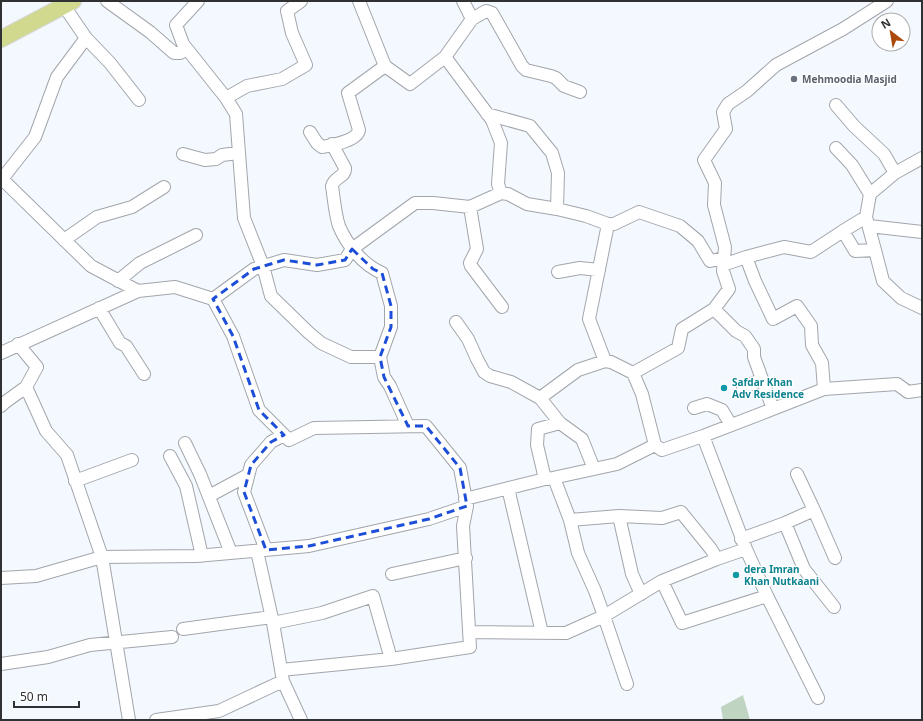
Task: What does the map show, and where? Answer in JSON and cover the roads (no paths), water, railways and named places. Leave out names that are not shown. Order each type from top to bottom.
[{"type":"main road","points":[[1,39],[69,4]]},
{"type":"street","points":[[107,1],[150,32],[174,53],[180,53],[187,50]]},
{"type":"street","points":[[198,1],[176,25],[183,44],[187,50],[226,98],[236,114],[244,218],[263,266],[271,296],[308,332],[321,342],[351,357],[380,357]]},
{"type":"street","points":[[226,98],[247,86],[282,79],[306,65],[292,33],[287,11],[301,1]]},
{"type":"street","points":[[359,1],[385,66],[410,84],[445,57],[472,19],[486,11],[492,13],[522,66],[526,70],[556,78],[564,86],[580,92]]},
{"type":"street","points":[[463,1],[472,19]]},
{"type":"street","points":[[633,373],[678,348],[682,329],[714,309],[729,289],[723,271],[725,247],[714,204],[715,183],[704,160],[726,129],[723,112],[728,104],[747,91],[776,65],[843,29],[887,1]]},
{"type":"street","points":[[69,4],[86,38],[110,63],[139,100]]},
{"type":"street","points":[[86,38],[56,77],[35,137],[2,179],[91,266],[138,291]]},
{"type":"street","points":[[445,57],[492,120],[501,143],[498,184],[501,193]]},
{"type":"street","points":[[310,132],[317,143],[322,147],[344,142],[358,133],[359,130],[348,96],[350,91],[385,66]]},
{"type":"street","points":[[836,105],[854,126],[884,154],[895,173]]},
{"type":"street","points":[[487,114],[530,126],[552,153],[558,173],[557,209]]},
{"type":"street","points":[[332,144],[346,171],[345,174],[334,180],[332,186],[339,225],[352,249],[373,269],[382,273],[391,306],[391,327],[380,357],[384,377],[390,386],[408,426]]},
{"type":"street","points":[[836,148],[852,165],[870,194],[867,221],[883,281],[901,298],[922,308]]},
{"type":"street","points":[[183,154],[205,160],[216,159],[222,155],[238,153]]},
{"type":"street","points":[[870,194],[895,173],[922,158]]},
{"type":"street","points":[[64,240],[96,217],[132,207],[164,187]]},
{"type":"street","points":[[212,299],[254,269],[263,266],[284,260],[317,265],[345,260],[352,249],[415,203],[433,203],[470,207],[501,193],[508,194],[527,204],[586,216],[608,224],[614,224],[639,212],[680,226],[698,241],[710,260],[724,262],[784,247],[811,252],[843,231],[867,221],[922,232]]},
{"type":"street","points":[[470,207],[477,249],[470,266],[502,307]]},
{"type":"street","points":[[605,361],[589,319],[608,224]]},
{"type":"street","points":[[843,231],[856,251],[875,250]]},
{"type":"street","points":[[118,281],[140,263],[196,235]]},
{"type":"street","points":[[746,257],[754,281],[773,319],[797,306],[811,326],[812,344],[822,363],[824,389]]},
{"type":"street","points":[[558,272],[580,268],[599,270]]},
{"type":"street","points":[[1,353],[138,291],[175,287],[212,299],[233,336],[259,410],[289,440],[314,428],[426,426],[460,468],[466,502],[463,526],[470,647],[282,676],[219,712],[161,720]]},
{"type":"street","points":[[99,308],[120,343],[126,346],[144,374]]},
{"type":"street","points":[[714,309],[736,331],[745,336],[754,349],[754,357],[773,409]]},
{"type":"street","points":[[456,322],[468,339],[476,359],[484,372],[490,376],[511,382],[540,398],[560,423],[582,439],[594,469]]},
{"type":"street","points":[[1,406],[26,388],[37,368],[18,344]]},
{"type":"street","points":[[540,398],[578,370],[605,361],[612,362],[633,373],[642,394],[655,445],[662,450],[703,436],[824,389],[897,384],[908,392],[922,390]]},
{"type":"street","points":[[743,388],[762,379]]},
{"type":"street","points":[[26,388],[46,431],[67,455],[102,557],[129,720]]},
{"type":"street","points":[[694,408],[707,404],[722,410],[731,425]]},
{"type":"street","points":[[560,423],[538,429],[536,445],[549,479],[570,520],[578,553],[595,591],[627,684]]},
{"type":"street","points":[[284,435],[271,442],[250,465],[244,492],[262,550],[282,676],[301,720]]},
{"type":"street","points":[[703,436],[743,544],[818,698]]},
{"type":"street","points":[[185,443],[209,496],[231,553]]},
{"type":"street","points":[[1,578],[36,576],[102,557],[202,556],[309,546],[429,519],[466,502],[508,488],[617,464],[655,445]]},
{"type":"street","points":[[170,456],[186,486],[202,556]]},
{"type":"street","points":[[75,481],[132,460]]},
{"type":"street","points":[[797,474],[835,558]]},
{"type":"street","points":[[209,496],[248,475]]},
{"type":"street","points":[[508,488],[542,633]]},
{"type":"street","points":[[469,632],[566,633],[604,616],[662,581],[717,558],[785,523],[814,510]]},
{"type":"street","points":[[570,520],[619,516],[662,518],[681,512],[717,558]]},
{"type":"street","points":[[619,516],[632,574],[641,594]]},
{"type":"street","points":[[785,523],[804,569],[834,607]]},
{"type":"street","points":[[392,574],[466,558]]},
{"type":"street","points":[[662,581],[682,623],[767,596]]},
{"type":"street","points":[[183,629],[272,620],[322,613],[373,596],[391,659]]},
{"type":"street","points":[[1,664],[48,657],[90,645],[172,638]]},
{"type":"place","name":"Mehmoodia Masjid","points":[[794,79]]},
{"type":"place","name":"Safdar Khan Adv Residence","points":[[724,388]]},
{"type":"place","name":"dera Imran Khan Nutkaani","points":[[736,575]]}]
